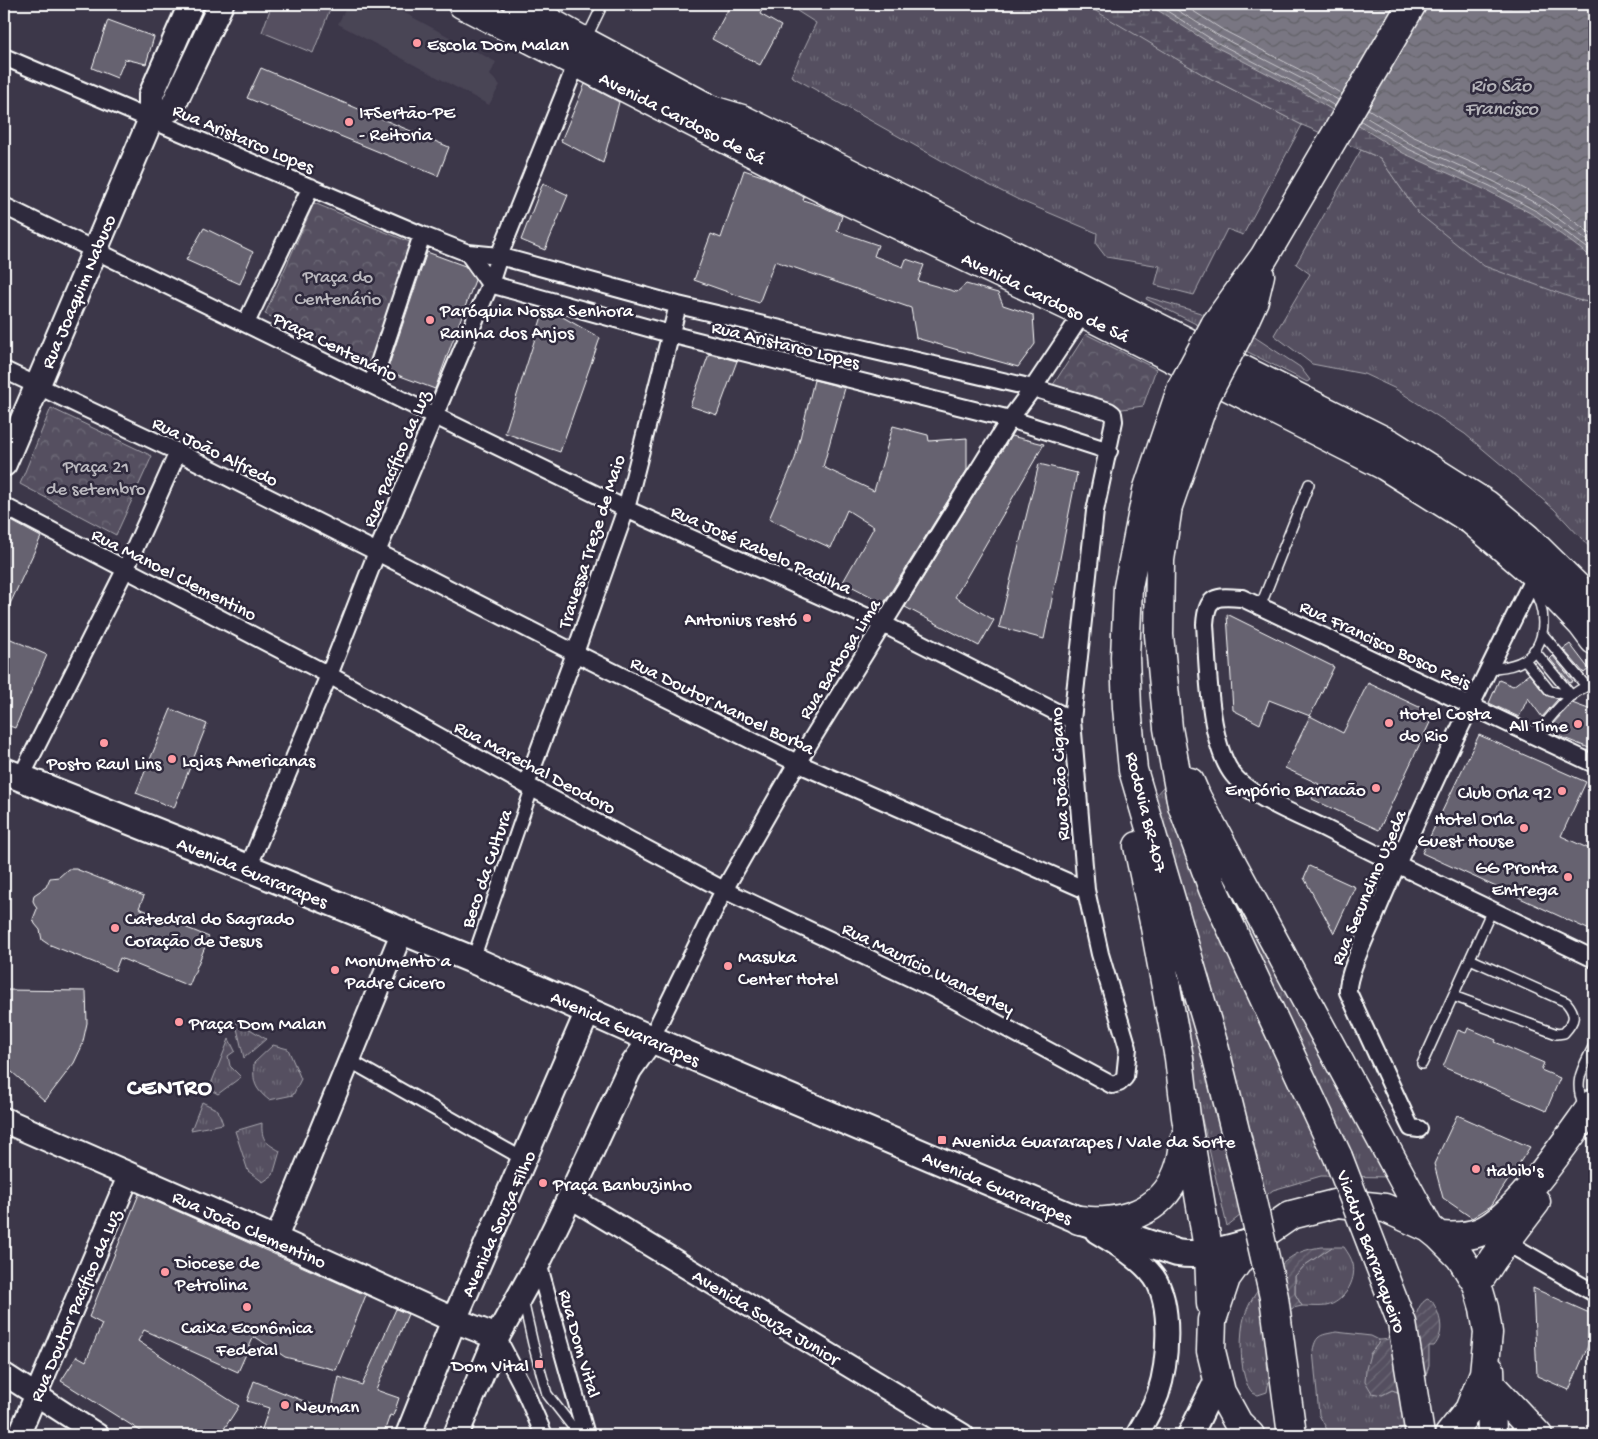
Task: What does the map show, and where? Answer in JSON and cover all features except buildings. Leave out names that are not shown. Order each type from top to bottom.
[{"type":"highway","name":"Avenida Cardoso de Sá","points":[[462,4],[581,52],[712,110],[751,123],[1391,444],[1486,504],[1527,538],[1594,604]]},
{"type":"highway","name":"Avenida Cardoso de Sá","points":[[518,4],[581,52],[829,192],[1083,313],[1385,466],[1471,520],[1582,624],[1594,640]]},
{"type":"highway","points":[[1194,391],[1254,300],[1264,257],[1412,4]]},
{"type":"highway","name":"Rodovia BR-407","points":[[1194,391],[1200,411],[1168,506],[1160,560],[1159,635],[1168,728],[1182,805],[1213,889],[1338,1157]]},
{"type":"highway","name":"Rodovia BR-407","points":[[1194,391],[1147,491],[1128,587],[1127,708],[1133,770],[1214,1046],[1274,1297],[1292,1435]]},
{"type":"highway","points":[[1168,728],[1197,798],[1434,1232],[1460,1257],[1477,1284],[1484,1308],[1488,1333],[1492,1435]]},
{"type":"highway","points":[[1133,770],[1133,820],[1177,1048],[1186,1118],[1209,1254],[1212,1320],[1211,1350],[1232,1435]]},
{"type":"highway","points":[[1212,1320],[1226,1278],[1252,1242],[1291,1215],[1338,1203],[1385,1208],[1434,1232],[1467,1236],[1482,1232],[1493,1225],[1531,1186],[1592,1115]]},
{"type":"highway","points":[[1477,1284],[1592,1115]]},
{"type":"highway","points":[[1079,1220],[1105,1221],[1123,1218],[1142,1211],[1157,1202],[1169,1190],[1180,1171],[1186,1118]]},
{"type":"highway","name":"Viaduto Barranqueiro","points":[[1338,1157],[1402,1323],[1420,1435]]},
{"type":"highway","points":[[1449,1435],[1469,1410],[1484,1373],[1488,1333]]},
{"type":"highway","points":[[1490,1385],[1538,1435]]},
{"type":"highway","points":[[1219,1386],[1238,1423],[1250,1435]]},
{"type":"main road","name":"Rua Joaquim Nabuco","points":[[4,464],[151,119],[151,95],[191,4]]},
{"type":"main road","points":[[151,119],[172,108],[221,4]]},
{"type":"main road","name":"Avenida Guararapes","points":[[12,775],[248,868],[473,960],[651,1039],[1079,1220],[1178,1253],[1193,1255],[1209,1254],[1252,1242]]},
{"type":"main road","name":"Avenida Souza Filho","points":[[408,1435],[454,1320],[588,1011]]},
{"type":"main road","points":[[456,1435],[497,1337],[538,1262],[629,1070],[651,1039]]},
{"type":"main road","name":"Rua João Clementino","points":[[4,1120],[276,1239],[454,1320],[497,1337]]},
{"type":"main road","points":[[1190,1435],[1219,1386]]},
{"type":"street","name":"Rua Pacífico da Luz","points":[[248,868],[329,675],[377,552],[490,284],[499,256],[581,52]]},
{"type":"street","name":"Rua Aristarco Lopes","points":[[4,57],[468,253],[499,256],[678,305],[1033,388],[1109,411],[1113,414],[1114,421]]},
{"type":"street","points":[[246,323],[311,187]]},
{"type":"street","name":"Praça Centenário","points":[[4,206],[435,416]]},
{"type":"street","points":[[372,384],[422,235]]},
{"type":"street","points":[[468,253],[490,284]]},
{"type":"street","name":"Rua Aristarco Lopes","points":[[490,284],[670,334],[1010,419],[1109,451]]},
{"type":"street","name":"Travessa Treze de Maio","points":[[529,786],[626,509],[678,305]]},
{"type":"street","name":"Rua Barbosa Lima","points":[[651,1039],[724,890],[797,763],[1010,419],[1083,313]]},
{"type":"street","name":"Rua João Alfredo","points":[[4,370],[178,452],[377,552]]},
{"type":"street","name":"Rua José Rabelo Padilha","points":[[435,416],[626,509],[884,624],[1072,720]]},
{"type":"street","name":"Rua João Cigano","points":[[1112,1084],[1119,1083],[1125,1076],[1128,1048],[1100,954],[1086,890],[1072,720],[1095,511],[1114,421]]},
{"type":"street","points":[[12,775],[125,570],[178,452]]},
{"type":"street","name":"Rua Manoel Clementino","points":[[4,506],[329,675]]},
{"type":"street","name":"Rua Doutor Manoel Borba","points":[[377,552],[797,763],[1086,890]]},
{"type":"street","name":"Rua Secundino Uzeda","points":[[1419,1130],[1411,1128],[1347,987],[1396,865],[1471,705],[1533,580]]},
{"type":"street","name":"Rua Francisco Bosco Reis","points":[[1396,865],[1253,793],[1232,774],[1215,732],[1208,675],[1205,624],[1208,603],[1212,600],[1224,596],[1242,598],[1594,764]]},
{"type":"street","name":"Rua Marechal Deodoro","points":[[329,675],[529,786],[724,890]]},
{"type":"street","name":"Beco da Cultura","points":[[473,960],[529,786]]},
{"type":"street","points":[[1396,865],[1594,959]]},
{"type":"street","name":"Rua Maurício Wanderley","points":[[724,890],[934,989],[1112,1084]]},
{"type":"street","points":[[276,1239],[402,932]]},
{"type":"street","points":[[350,1061],[525,1160]]},
{"type":"street","name":"Rua Doutor Pacífico da Luz","points":[[19,1435],[129,1174]]},
{"type":"street","name":"Avenida Souza Junior","points":[[570,1197],[963,1435]]},
{"type":"street","points":[[1079,1220],[1141,1263],[1154,1277],[1162,1296],[1166,1316],[1166,1349],[1163,1372],[1158,1394],[1137,1435]]},
{"type":"street","points":[[1506,1242],[1594,1293]]},
{"type":"street","name":"Rua Dom Vital","points":[[538,1262],[586,1435]]},
{"type":"street","points":[[497,1337],[522,1385],[544,1435]]},
{"type":"street","points":[[4,1374],[98,1435]]},
{"type":"lane","points":[[581,52],[603,4]]},
{"type":"lane","points":[[1260,607],[1309,484]]},
{"type":"lane","points":[[1489,669],[1510,666],[1525,660],[1534,650],[1542,632],[1544,616],[1533,580]]},
{"type":"lane","points":[[1535,736],[1565,702],[1590,685],[1542,632]]},
{"type":"lane","points":[[1534,650],[1572,696]]},
{"type":"lane","points":[[1525,660],[1550,691],[1572,696]]},
{"type":"lane","points":[[1422,1064],[1492,910]]},
{"type":"lane","points":[[1453,996],[1557,1034],[1564,1033],[1572,1025],[1574,1018],[1573,1010],[1566,1002],[1470,959]]},
{"type":"lane","points":[[1592,1115],[1578,1089],[1579,1079],[1594,1045]]},
{"type":"lane","points":[[521,1293],[547,1394],[579,1435]]},
{"type":"shaded area","name":"Escola Dom Malan","points":[[348,4],[388,4],[496,62],[490,75],[500,85],[489,105],[338,24]]},
{"type":"green space","points":[[272,4],[332,4],[313,53],[262,32]]},
{"type":"green space","points":[[786,4],[1086,4],[1202,74],[1302,125],[1243,235],[1227,229],[1194,295],[1155,285],[1160,266],[1106,257],[1096,244],[1097,233],[1019,200],[955,168],[791,76],[816,23]]},
{"type":"green space","name":"Rio São Francisco","points":[[1084,4],[1317,4],[1594,126],[1594,303],[1578,300],[1484,266],[1418,213],[1380,158],[1302,125],[1202,74]]},
{"type":"green space","points":[[1361,150],[1380,158],[1418,213],[1578,300],[1594,303],[1594,552],[1554,509],[1465,434],[1394,388],[1364,374],[1312,364],[1274,335],[1310,274],[1296,264]]},
{"type":"green space","name":"Praça do Centenário","points":[[314,203],[412,243],[370,362],[265,314]]},
{"type":"green space","points":[[1147,297],[1204,314],[1200,326],[1146,299]]},
{"type":"green space","points":[[1086,334],[1156,369],[1143,406],[1116,410],[1051,388]]},
{"type":"green space","points":[[1253,336],[1300,367],[1310,380],[1307,382],[1246,351]]},
{"type":"green space","name":"Praça 21 de setembro","points":[[51,408],[152,456],[116,535],[20,484]]},
{"type":"green space","points":[[1179,769],[1393,1177],[1321,1176],[1273,1190],[1227,1226],[1191,1072],[1139,814]]},
{"type":"green space","points":[[235,1020],[266,1039],[244,1058]]},
{"type":"green space","points":[[229,1039],[235,1051],[228,1056],[230,1066],[241,1077],[218,1094],[209,1089]]},
{"type":"green space","points":[[273,1045],[288,1049],[301,1079],[293,1095],[269,1100],[257,1088],[254,1063]]},
{"type":"green space","points":[[202,1102],[218,1110],[223,1124],[191,1130]]},
{"type":"green space","points":[[262,1123],[262,1133],[265,1140],[280,1151],[273,1175],[263,1182],[248,1171],[235,1131]]},
{"type":"green space","points":[[1332,1247],[1344,1247],[1350,1257],[1354,1271],[1351,1284],[1343,1296],[1332,1304],[1326,1306],[1302,1306],[1295,1294],[1295,1276],[1305,1265]]},
{"type":"green space","points":[[1332,1247],[1305,1265],[1295,1276],[1295,1294],[1302,1306],[1293,1308],[1282,1315],[1273,1272],[1295,1255],[1306,1250]]},
{"type":"green space","points":[[1264,1282],[1270,1345],[1267,1363],[1269,1380],[1267,1392],[1258,1395],[1252,1393],[1245,1377],[1242,1366],[1241,1343],[1245,1315]]},
{"type":"green space","points":[[1427,1299],[1432,1301],[1439,1317],[1441,1329],[1438,1341],[1434,1346],[1429,1346],[1429,1365],[1419,1399],[1392,1390],[1382,1395],[1372,1393],[1365,1381],[1370,1354],[1379,1340],[1397,1336],[1406,1330],[1420,1306]]},
{"type":"green space","points":[[1336,1332],[1371,1336],[1379,1340],[1370,1354],[1382,1395],[1392,1390],[1403,1394],[1407,1423],[1396,1435],[1330,1435],[1319,1415],[1313,1350],[1320,1336]]},
{"type":"water","name":"Rio São Francisco","points":[[1148,4],[1594,4],[1594,259],[1536,216],[1488,191],[1403,153],[1301,91],[1214,46]]},
{"type":"place","name":"Escola Dom Malan","points":[[417,43]]},
{"type":"place","name":"IFSertão-PE - Reitoria","points":[[349,122]]},
{"type":"place","name":"Paróquia Nossa Senhora Rainha dos Anjos","points":[[430,320]]},
{"type":"place","name":"Antonius restó","points":[[807,618]]},
{"type":"place","name":"Hotel Costa do Rio","points":[[1389,723]]},
{"type":"place","name":"All Time","points":[[1578,724]]},
{"type":"place","name":"Posto Raul Lins","points":[[104,743]]},
{"type":"place","name":"Lojas Americanas","points":[[172,759]]},
{"type":"place","name":"Empório Barracão","points":[[1376,788]]},
{"type":"place","name":"Club Orla 92","points":[[1562,791]]},
{"type":"place","name":"Hotel Orla Guest House","points":[[1524,828]]},
{"type":"place","name":"GG Pronta Entrega","points":[[1568,877]]},
{"type":"place","name":"Catedral do Sagrado Coração de Jesus","points":[[115,928]]},
{"type":"place","name":"Masuka Center Hotel","points":[[728,966]]},
{"type":"place","name":"Monumento a Padre Cicero","points":[[335,970]]},
{"type":"place","name":"Praça Dom Malan","points":[[179,1022]]},
{"type":"place","name":"Avenida Guararapes / Vale da Sorte","points":[[942,1140]]},
{"type":"place","name":"Habib's","points":[[1476,1169]]},
{"type":"place","name":"Praça Banbuzinho","points":[[543,1183]]},
{"type":"place","name":"Diocese de Petrolina","points":[[165,1272]]},
{"type":"place","name":"Caixa Econômica Federal","points":[[247,1307]]},
{"type":"place","name":"Dom Vital","points":[[539,1364]]},
{"type":"place","name":"Neuman","points":[[285,1405]]},
{"type":"district","name":"CENTRO","points":[[170,1086]]}]
